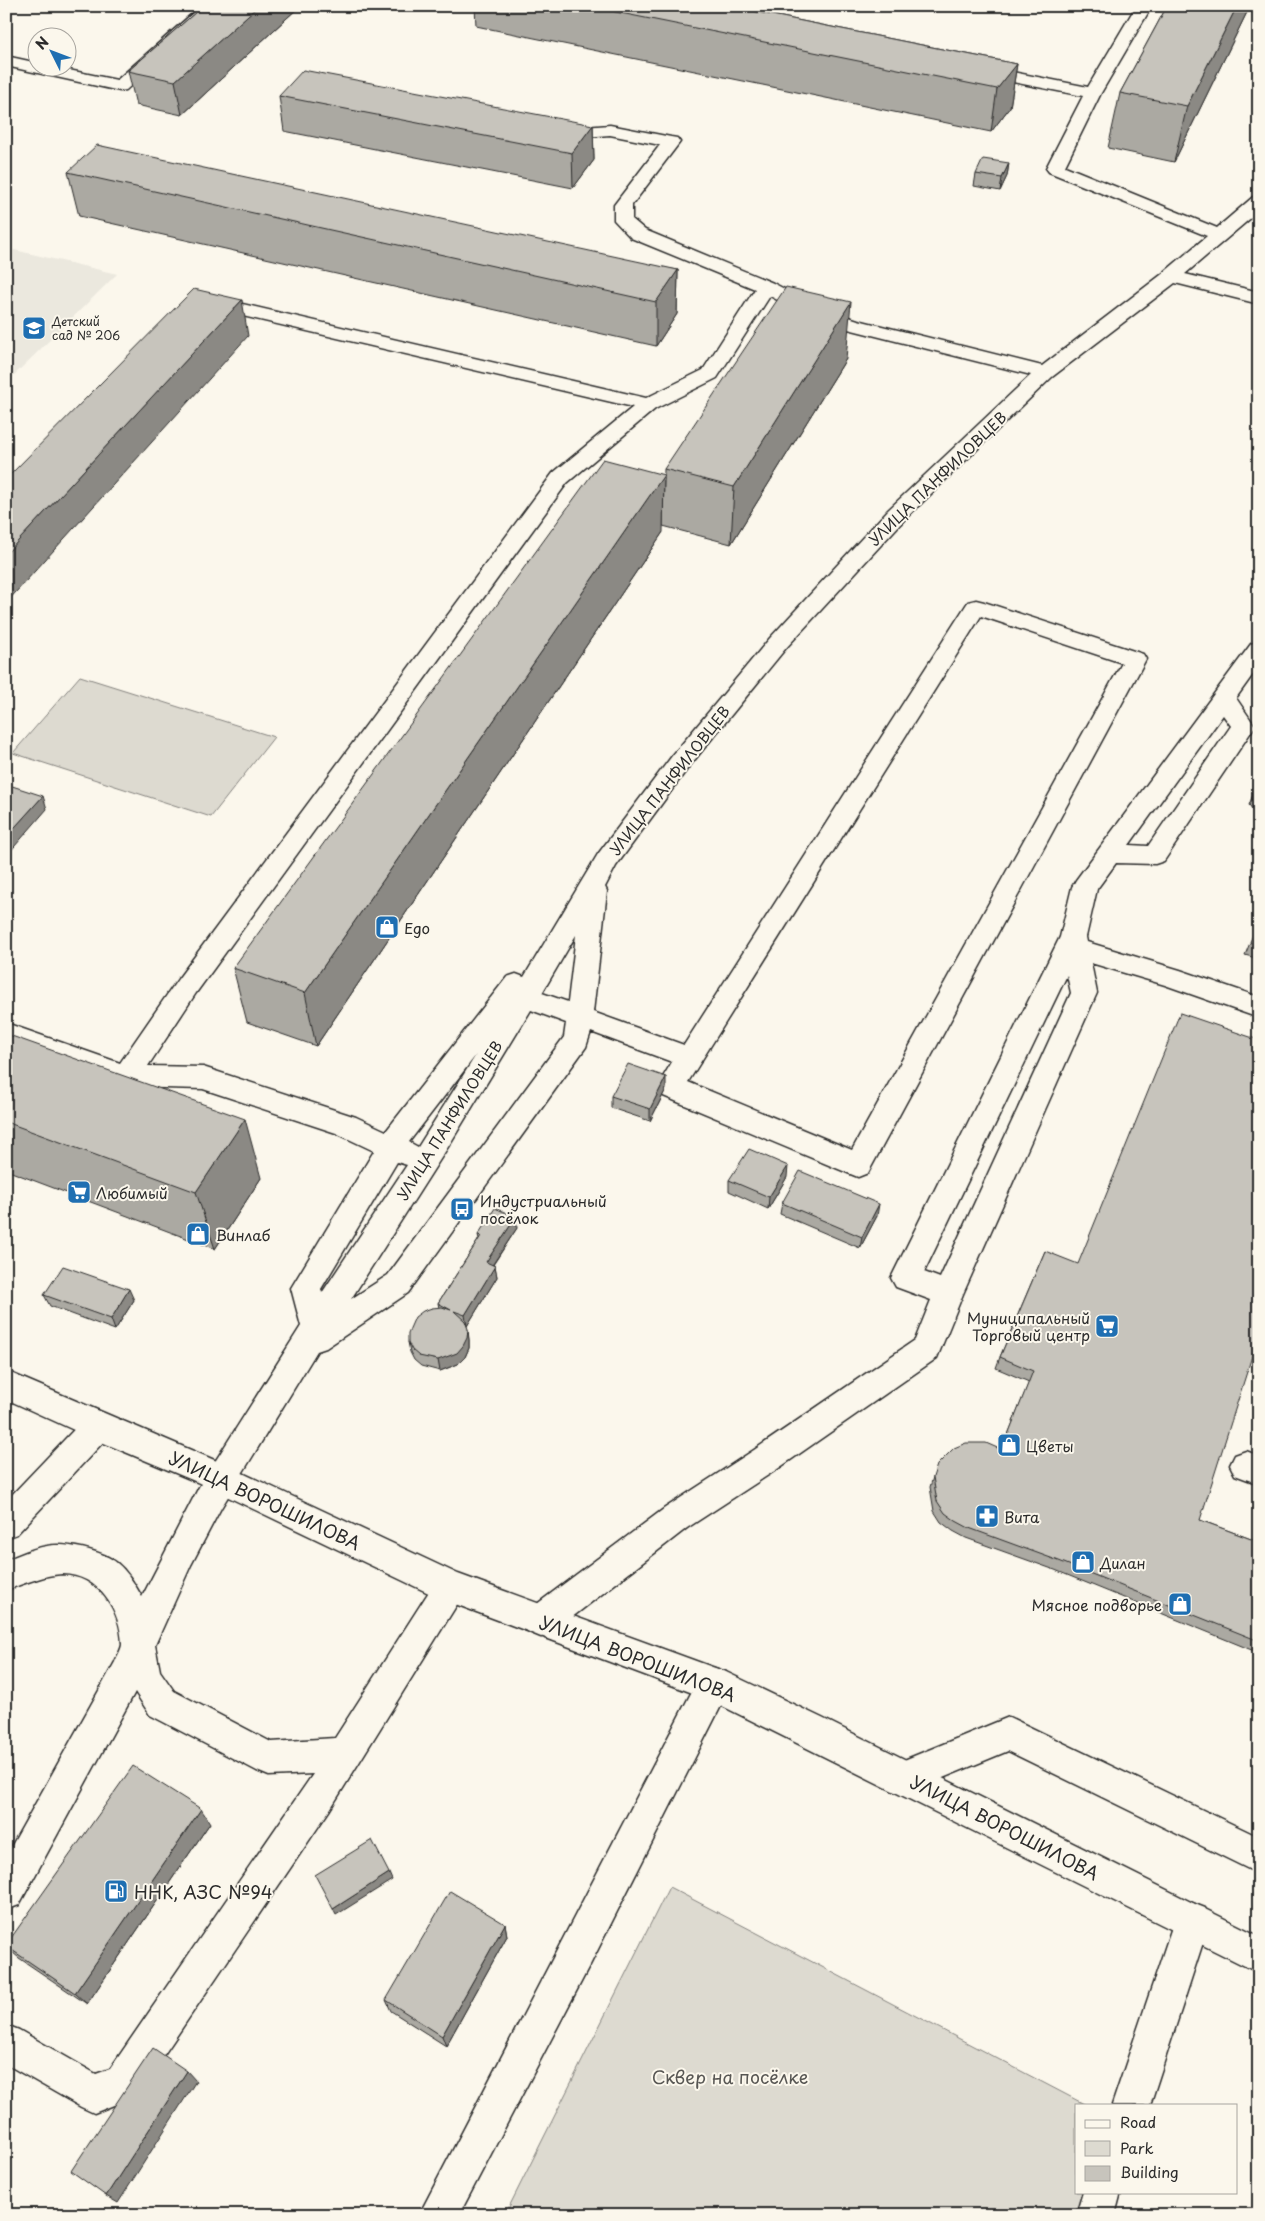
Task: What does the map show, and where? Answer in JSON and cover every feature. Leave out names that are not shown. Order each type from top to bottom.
[{"type":"street","points":[[6,61],[120,86],[211,6]]},
{"type":"street","points":[[1144,6],[1093,93],[1055,168],[1219,235]]},
{"type":"street","points":[[966,68],[1093,93]]},
{"type":"street","points":[[542,127],[571,133],[610,130],[671,142],[623,205],[623,220],[638,234],[766,287],[814,312],[851,324],[979,356],[1014,362],[1045,373]]},
{"type":"street","name":"УЛИЦА ПАНФИЛОВЦЕВ","points":[[6,1892],[128,1673],[138,1643],[184,1545],[220,1478],[424,1161],[526,997],[595,882],[606,860],[680,762],[778,643],[896,515],[1045,373],[1171,276],[1259,202]]},
{"type":"street","points":[[1171,276],[1259,298]]},
{"type":"street","points":[[126,1076],[187,986],[560,478],[648,405],[710,374],[766,287]]},
{"type":"street","points":[[190,298],[648,405]]},
{"type":"street","points":[[976,608],[1135,659],[858,1165],[671,1087],[690,1058],[976,608]]},
{"type":"street","points":[[948,1294],[906,1278],[1074,942],[1085,887],[1259,650]]},
{"type":"street","points":[[1109,854],[1155,855],[1243,726],[1224,698]]},
{"type":"street","points":[[595,882],[577,1040],[398,1284],[312,1336],[306,1288],[399,1134],[595,882]]},
{"type":"street","points":[[1074,942],[1259,1008]]},
{"type":"street","points":[[541,1621],[676,1518],[765,1460],[926,1349],[948,1294],[1084,993],[1074,942]]},
{"type":"street","points":[[526,997],[690,1058]]},
{"type":"street","points":[[6,1033],[126,1076],[203,1078],[346,1125],[424,1161]]},
{"type":"street","name":"УЛИЦА ВОРОШИЛОВА","points":[[6,1384],[220,1478],[450,1587],[714,1684],[1192,1920],[1257,1948]]},
{"type":"street","points":[[6,1524],[98,1426]]},
{"type":"street","points":[[6,1575],[46,1562],[64,1559],[82,1563],[104,1572],[117,1585],[132,1610],[144,1677],[162,1703],[269,1759],[345,1755]]},
{"type":"street","points":[[6,2043],[94,2094],[124,2083],[317,1799],[450,1587]]},
{"type":"street","points":[[438,2215],[577,1952],[714,1684]]},
{"type":"street","points":[[904,1777],[1008,1734],[1259,1856]]},
{"type":"street","points":[[1131,2104],[1192,1920]]},
{"type":"street","points":[[1095,2215],[1101,2194]]},
{"type":"shaded area","name":"Детский сад № 206","points":[[6,248],[117,274],[6,383]]},
{"type":"green space","points":[[80,676],[274,737],[211,817],[13,753]]},
{"type":"green space","name":"Сквер на посёлке","points":[[669,1887],[1084,2104],[1075,2104],[1075,2194],[1084,2194],[1077,2215],[505,2215]]},
{"type":"building","points":[[203,6],[258,6],[175,81],[128,71]]},
{"type":"building","points":[[586,6],[727,6],[1017,64],[997,89]]},
{"type":"building","points":[[1167,6],[1237,6],[1187,106],[1120,93]]},
{"type":"building","points":[[303,70],[593,125],[572,153],[279,96]]},
{"type":"building","points":[[97,145],[678,270],[656,302],[68,172]]},
{"type":"building","points":[[983,159],[1009,163],[1002,178],[976,174]]},
{"type":"building","points":[[786,287],[851,302],[734,487],[664,469]]},
{"type":"building","points":[[194,289],[242,300],[6,554],[6,479]]},
{"type":"building","points":[[603,459],[664,475],[305,993],[233,968]]},
{"type":"building","points":[[6,784],[43,796],[6,837]]},
{"type":"building","points":[[1259,791],[1259,798],[1254,792]]},
{"type":"building","points":[[1259,921],[1259,945],[1250,942]]},
{"type":"building","points":[[1180,1013],[1259,1040],[1259,1334],[1200,1520],[1259,1542],[1259,1641],[1059,1561],[969,1528],[945,1513],[937,1501],[933,1477],[937,1465],[954,1448],[966,1443],[986,1443],[1002,1450],[1033,1371],[1000,1357],[1045,1251],[1078,1264]]},
{"type":"building","points":[[6,1034],[245,1119],[196,1192],[6,1122]]},
{"type":"building","points":[[628,1064],[666,1077],[650,1109],[611,1096]]},
{"type":"building","points":[[749,1149],[788,1166],[769,1197],[729,1180]]},
{"type":"building","points":[[800,1171],[879,1204],[862,1237],[782,1203]]},
{"type":"building","points":[[495,1208],[516,1217],[486,1262],[495,1266],[465,1315],[454,1311],[465,1321],[468,1329],[467,1338],[463,1346],[457,1353],[438,1360],[419,1356],[412,1350],[408,1342],[408,1333],[415,1317],[423,1311],[432,1308],[442,1307],[451,1310],[438,1303],[481,1236],[478,1235]]},
{"type":"building","points":[[63,1266],[129,1289],[111,1319],[44,1295]]},
{"type":"building","name":"ННК, АЗС №94","points":[[133,1766],[201,1809],[75,1993],[6,1945]]},
{"type":"building","points":[[372,1840],[389,1873],[333,1909],[315,1875]]},
{"type":"building","points":[[450,1891],[505,1924],[442,2036],[386,2000]]},
{"type":"building","points":[[153,2048],[187,2071],[106,2196],[71,2171]]},
{"type":"place","name":"Детский сад № 206","points":[[34,328]]},
{"type":"place","name":"Ego","points":[[387,927]]},
{"type":"place","name":"Любимый","points":[[79,1192]]},
{"type":"place","name":"Индустриальный посёлок","points":[[462,1209]]},
{"type":"place","name":"Винлаб","points":[[198,1234]]},
{"type":"place","name":"Муниципальный Торговый центр","points":[[1107,1326]]},
{"type":"place","name":"Цветы","points":[[1009,1445]]},
{"type":"place","name":"Вита","points":[[987,1516]]},
{"type":"place","name":"Дилан","points":[[1083,1562]]},
{"type":"place","name":"Мясное подворье","points":[[1180,1604]]},
{"type":"place","name":"ННК, АЗС №94","points":[[116,1891]]}]
